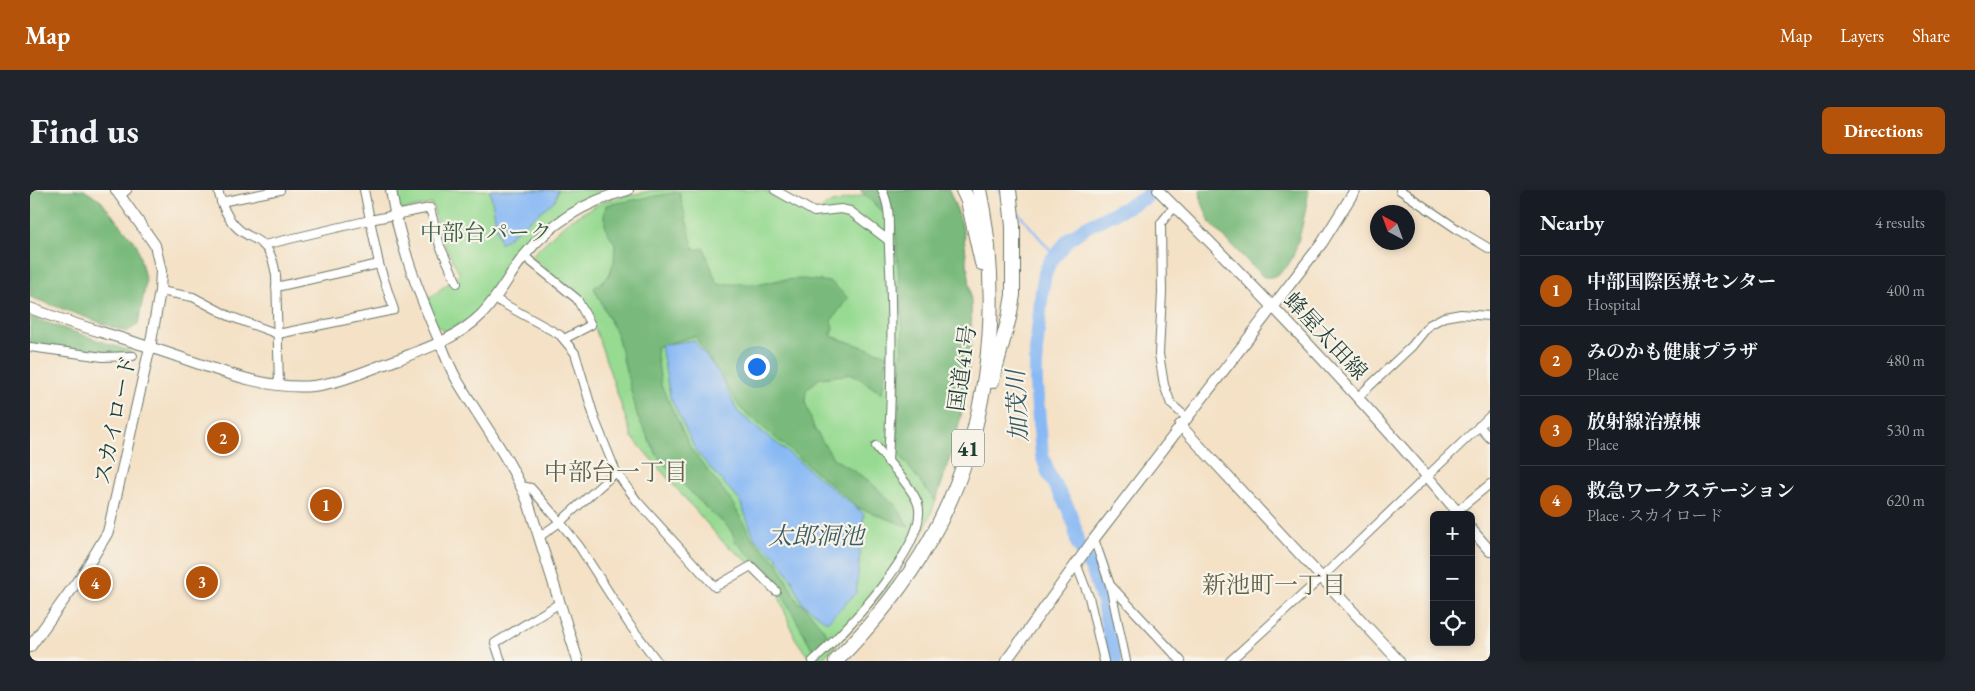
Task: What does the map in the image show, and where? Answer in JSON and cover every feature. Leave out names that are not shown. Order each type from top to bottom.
[{"type":"highway","name":"41","points":[[963,190],[983,270],[984,337],[976,418]]},
{"type":"highway","name":"41","points":[[986,401],[1012,307],[1014,264],[1013,226],[1009,190]]},
{"type":"highway","name":"国道41号","points":[[836,661],[863,634],[888,603],[929,541],[960,471],[976,418],[986,372],[991,314],[989,253],[982,194]]},
{"type":"highway","name":"国道41号","points":[[848,661],[895,606],[939,533],[950,512],[976,440],[986,401],[994,336],[995,296],[991,231],[982,194]]},
{"type":"street","points":[[218,190],[221,202],[233,224],[241,232],[264,245],[274,261],[279,385]]},
{"type":"street","points":[[221,202],[280,190]]},
{"type":"street","points":[[160,291],[193,297],[229,316],[278,334],[394,310],[379,264],[364,190]]},
{"type":"street","points":[[391,190],[395,215],[410,270],[422,304],[456,378],[521,486],[578,661]]},
{"type":"street","points":[[30,308],[78,326],[244,377],[279,385],[314,386],[334,381],[441,344],[464,330],[495,299],[524,256],[545,234],[566,217],[589,203],[628,190]]},
{"type":"street","points":[[775,190],[814,212],[841,209],[850,211],[888,240]]},
{"type":"street","points":[[882,190],[889,209],[888,240],[892,298],[892,375],[888,462]]},
{"type":"street","points":[[1006,661],[1094,538],[1322,243],[1355,190]]},
{"type":"street","points":[[1400,190],[1460,231],[1490,248]]},
{"type":"street","name":"スカイロード","points":[[30,647],[84,572],[108,532],[150,347],[160,291],[161,271],[155,245],[121,192]]},
{"type":"street","name":"蜂屋太田線","points":[[1160,192],[1273,305],[1358,397],[1456,511]]},
{"type":"street","points":[[1174,206],[1161,223],[1162,292],[1159,354],[1164,384],[1171,404],[1183,421],[1321,578],[1399,661]]},
{"type":"street","points":[[264,245],[430,208],[440,246],[457,283]]},
{"type":"street","points":[[524,256],[577,299],[591,325],[564,339]]},
{"type":"street","points":[[276,287],[379,264]]},
{"type":"street","points":[[495,299],[548,327],[564,339],[575,353],[594,420],[616,472],[637,501],[715,587],[751,566],[776,591]]},
{"type":"street","points":[[1358,397],[1412,346],[1429,326],[1444,317],[1461,314],[1490,316]]},
{"type":"street","points":[[30,347],[102,357],[133,356]]},
{"type":"street","points":[[1230,661],[1321,578],[1490,416]]},
{"type":"street","points":[[1479,426],[1490,438]]},
{"type":"street","points":[[813,661],[840,635],[885,582],[906,551],[917,527],[919,506],[915,496],[876,446]]},
{"type":"street","points":[[539,537],[560,522],[616,472]]},
{"type":"street","points":[[1460,511],[1490,484]]},
{"type":"street","points":[[521,486],[530,488],[579,546],[629,624],[657,661]]},
{"type":"street","points":[[1475,534],[1490,551]]},
{"type":"street","points":[[1094,538],[1110,585],[1126,661]]},
{"type":"street","points":[[1076,563],[1089,597],[1104,661]]},
{"type":"street","points":[[1110,585],[1181,661]]},
{"type":"street","points":[[501,661],[495,643],[560,603]]},
{"type":"green space","points":[[30,190],[84,190],[101,201],[137,245],[146,282],[138,325],[126,332],[30,297]]},
{"type":"green space","name":"中部台パーク","points":[[394,190],[599,190],[601,194],[565,213],[545,227],[519,256],[481,309],[445,332],[435,324],[428,299],[460,274],[441,238],[432,204],[402,210],[396,207]]},
{"type":"green space","points":[[654,190],[763,190],[815,215],[825,205],[883,190],[949,190],[961,222],[970,283],[971,337],[966,391],[961,418],[946,470],[925,527],[903,564],[878,599],[820,661],[811,661],[795,638],[775,586],[723,542],[632,437],[595,328],[578,298],[531,256],[567,222],[604,201]]},
{"type":"green space","points":[[860,190],[949,190],[962,227],[970,288],[970,350],[967,381],[962,411],[946,471],[935,501],[896,450],[903,332],[895,225]]},
{"type":"green space","points":[[1200,190],[1309,190],[1296,247],[1285,269],[1274,276],[1262,276],[1210,223],[1201,200]]},
{"type":"green space","points":[[679,192],[694,250],[704,248],[717,284],[762,284],[779,280],[803,279],[831,282],[848,298],[831,321],[833,327],[831,336],[887,355],[882,394],[853,374],[820,378],[806,390],[805,402],[814,428],[833,458],[868,480],[897,507],[909,527],[859,508],[741,409],[695,336],[656,347],[661,385],[691,449],[730,499],[753,539],[777,562],[799,604],[802,603],[828,635],[814,652],[773,578],[735,541],[732,533],[720,519],[712,514],[659,459],[638,418],[617,335],[594,288],[608,277],[614,262],[615,244],[606,229],[604,217],[606,205]]},
{"type":"green space","points":[[30,317],[130,351],[133,359],[30,344]]},
{"type":"water","points":[[490,190],[558,190],[555,200],[500,244]]},
{"type":"water","name":"太郎洞池","points":[[694,340],[720,375],[738,412],[864,514],[856,593],[827,622],[802,603],[792,580],[776,556],[755,539],[740,501],[697,453],[670,397],[661,345]]},
{"type":"waterway","points":[[999,190],[1004,196]]},
{"type":"waterway","name":"加茂川","points":[[1115,661],[1103,603],[1094,574],[1077,542],[1075,528],[1068,508],[1049,475],[1042,455],[1036,385],[1036,351],[1042,291],[1045,273],[1050,262],[1069,239],[1086,227],[1145,198],[1152,190]]},
{"type":"waterway","points":[[1016,210],[1055,256]]},
{"type":"place","name":"みのかも健康プラザ","points":[[223,438]]},
{"type":"place","name":"中部国際医療センター","points":[[326,505]]},
{"type":"place","name":"放射線治療棟","points":[[202,582]]},
{"type":"place","name":"救急ワークステーション","points":[[95,583]]},
{"type":"district","name":"中部台一丁目","points":[[616,471]]},
{"type":"district","name":"新池町一丁目","points":[[1274,584]]}]
